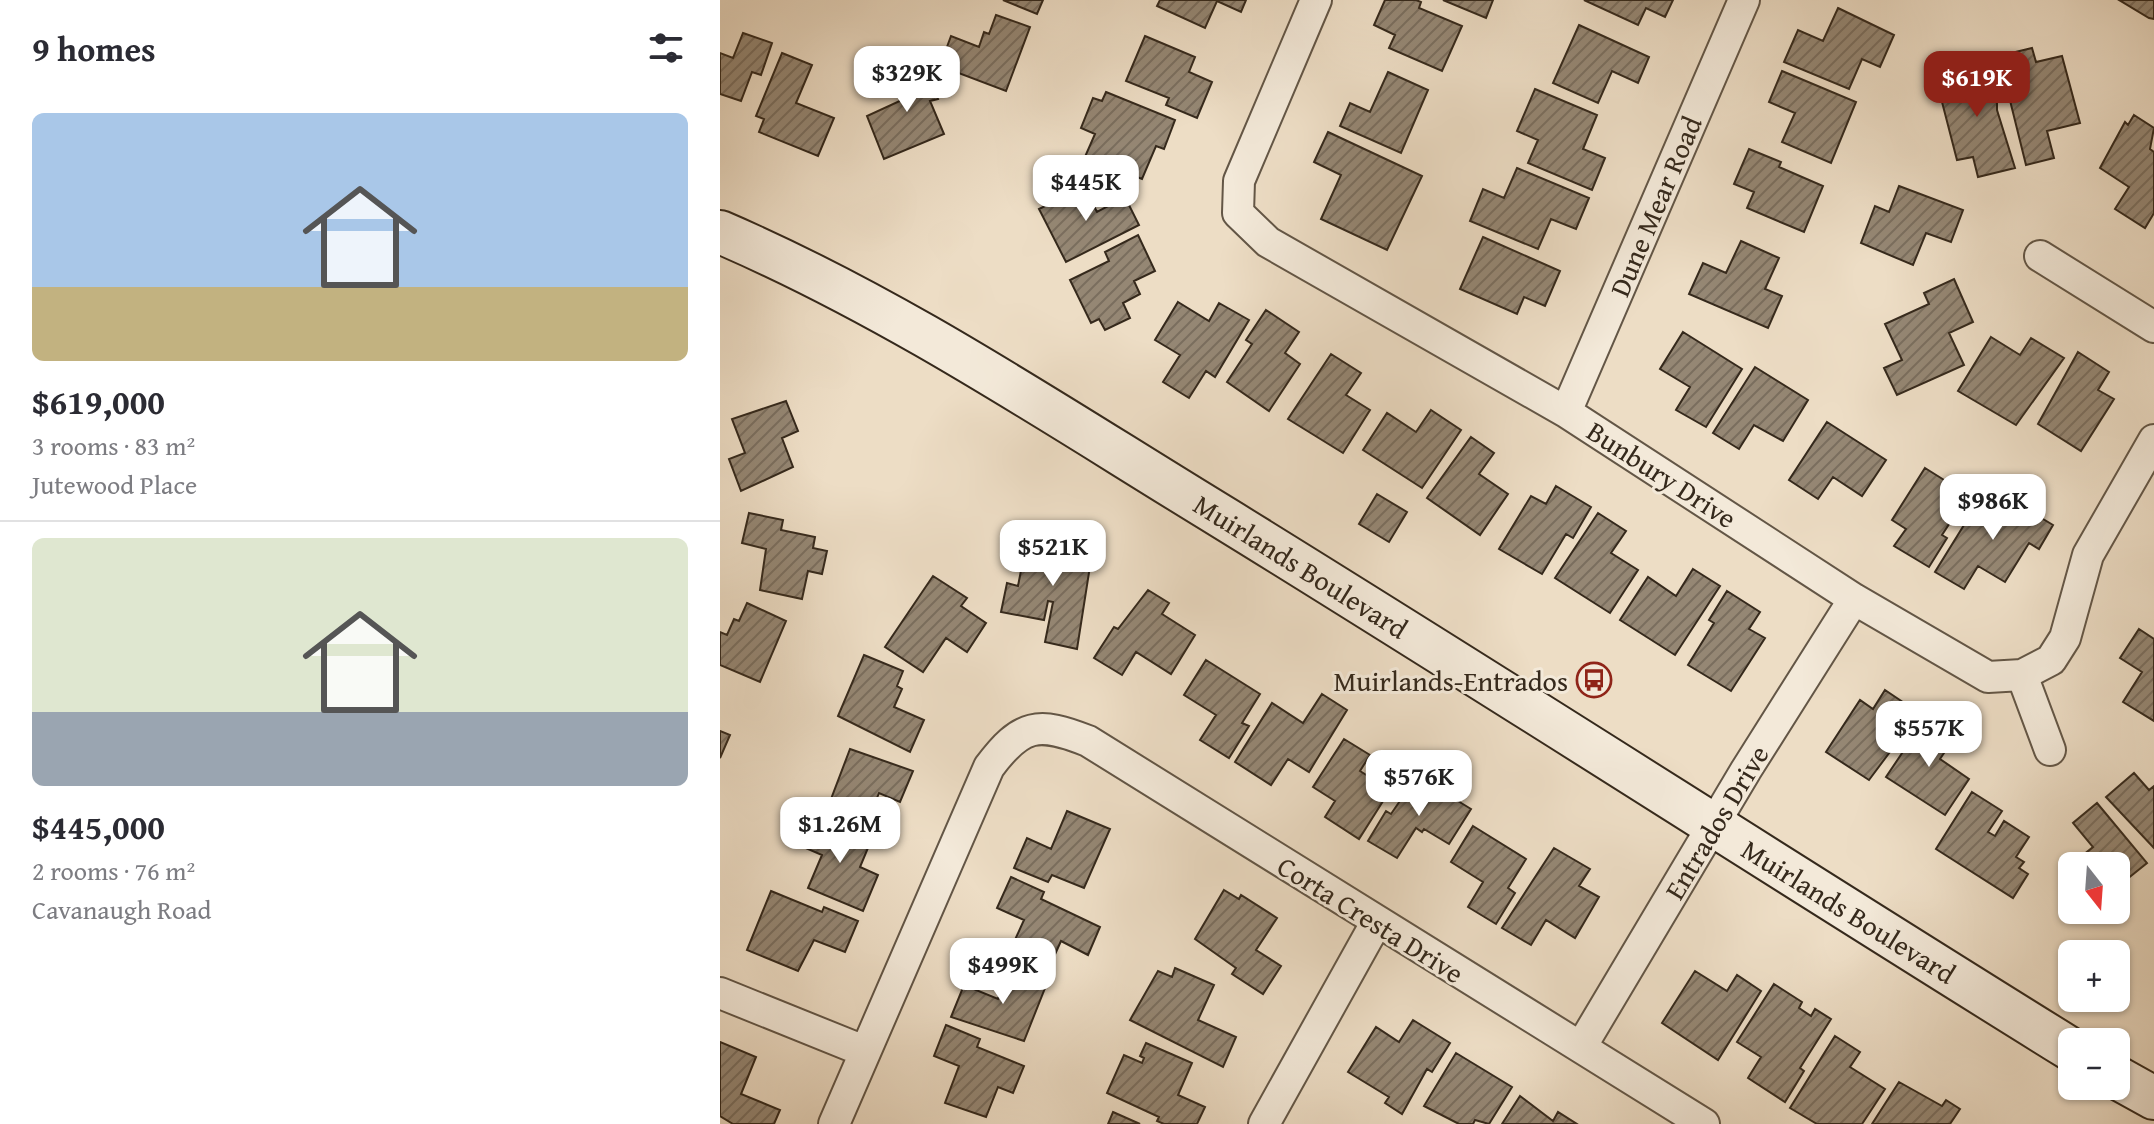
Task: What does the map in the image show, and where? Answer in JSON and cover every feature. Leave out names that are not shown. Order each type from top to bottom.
[{"type":"main road","name":"Muirlands Boulevard","points":[[720,232],[786,261],[918,328],[1557,723],[2058,1041]]},
{"type":"main road","points":[[2130,1085],[2154,1098]]},
{"type":"street","name":"Bunbury Drive","points":[[1316,0],[1239,181],[1238,213],[1268,242],[1566,412],[1854,599],[1975,672],[2002,678],[2022,675]]},
{"type":"street","name":"Dune Mear Road","points":[[1566,412],[1744,0]]},
{"type":"street","points":[[2040,256],[2154,327]]},
{"type":"street","points":[[2050,750],[2022,675],[2051,660],[2065,638],[2088,555],[2154,440]]},
{"type":"street","name":"Entrados Drive","points":[[1581,1047],[1854,599]]},
{"type":"street","name":"Corta Cresta Drive","points":[[864,1051],[989,767],[1008,742],[1035,728],[1064,731],[1088,741],[1376,923],[1704,1124]]},
{"type":"street","points":[[1264,1124],[1376,923]]},
{"type":"street","points":[[720,993],[864,1051],[834,1124]]},
{"type":"building","points":[[1003,0],[1043,0],[1037,14]]},
{"type":"building","points":[[1160,0],[1246,0],[1241,12],[1217,1],[1205,28],[1157,6]]},
{"type":"building","points":[[1385,0],[1416,0],[1421,2],[1419,8],[1462,26],[1442,71],[1389,48],[1395,35],[1374,25]]},
{"type":"building","points":[[1443,0],[1493,0],[1486,18]]},
{"type":"building","points":[[1584,0],[1673,0],[1665,17],[1646,8],[1638,25]]},
{"type":"building","points":[[2119,0],[2154,0],[2154,19],[2149,18]]},
{"type":"building","points":[[1838,8],[1894,35],[1880,67],[1862,59],[1849,89],[1784,62],[1798,30],[1823,41]]},
{"type":"building","points":[[996,15],[1030,27],[1006,91],[940,66],[951,36],[979,47],[984,32],[989,34]]},
{"type":"building","points":[[1579,25],[1649,57],[1638,83],[1612,71],[1598,103],[1553,83]]},
{"type":"building","points":[[743,33],[772,43],[761,75],[752,72],[741,101],[720,94],[720,53],[733,58]]},
{"type":"building","points":[[1145,36],[1195,57],[1189,72],[1212,82],[1197,118],[1166,105],[1169,98],[1126,81]]},
{"type":"building","points":[[2032,48],[2036,62],[2062,56],[2080,123],[2047,131],[2054,158],[2026,165],[1999,56]]},
{"type":"building","points":[[782,53],[812,65],[796,103],[834,118],[818,156],[759,132],[764,119],[756,116]]},
{"type":"building","points":[[1981,53],[1983,58],[1988,57],[1997,92],[1997,110],[2015,168],[1978,177],[1973,157],[1957,160],[1942,102],[1952,99],[1947,80],[1967,75],[1964,62]]},
{"type":"building","points":[[923,62],[938,99],[930,101],[944,134],[884,159],[867,116],[902,100],[891,75]]},
{"type":"building","points":[[1782,71],[1856,102],[1831,163],[1782,142],[1795,113],[1769,102]]},
{"type":"building","points":[[1388,72],[1428,90],[1401,153],[1340,126],[1350,103],[1370,112]]},
{"type":"building","points":[[1535,89],[1597,115],[1583,149],[1605,158],[1592,190],[1528,163],[1538,140],[1517,131]]},
{"type":"building","points":[[1106,92],[1175,120],[1164,149],[1156,146],[1142,179],[1107,165],[1103,175],[1081,166],[1095,134],[1081,128],[1093,98],[1102,101]]},
{"type":"building","points":[[2134,115],[2154,128],[2150,149],[2154,152],[2154,213],[2145,228],[2115,209],[2129,187],[2100,168],[2125,122],[2128,125]]},
{"type":"building","points":[[1328,132],[1422,176],[1387,250],[1321,219],[1341,175],[1314,162]]},
{"type":"building","points":[[1749,149],[1781,162],[1779,167],[1823,186],[1804,232],[1747,208],[1754,192],[1734,184]]},
{"type":"building","points":[[1517,168],[1589,198],[1576,229],[1551,219],[1538,249],[1470,221],[1483,189],[1504,198]]},
{"type":"building","points":[[1899,186],[1963,210],[1951,242],[1926,233],[1913,265],[1861,243],[1875,206],[1889,212]]},
{"type":"building","points":[[1084,187],[1097,212],[1125,197],[1139,225],[1066,262],[1039,209]]},
{"type":"building","points":[[1138,235],[1155,271],[1134,281],[1140,294],[1123,303],[1130,318],[1105,330],[1099,319],[1091,323],[1070,280],[1109,261],[1105,252]]},
{"type":"building","points":[[1483,237],[1560,271],[1545,306],[1524,297],[1517,314],[1460,289]]},
{"type":"building","points":[[1741,241],[1779,258],[1765,289],[1782,296],[1768,328],[1689,294],[1703,263],[1726,273]]},
{"type":"building","points":[[1954,279],[1973,322],[1949,333],[1964,365],[1897,395],[1884,368],[1902,360],[1885,324],[1929,304],[1924,293]]},
{"type":"building","points":[[1178,302],[1209,321],[1219,303],[1249,320],[1215,377],[1206,371],[1189,398],[1163,382],[1180,355],[1155,340]]},
{"type":"building","points":[[1266,310],[1299,332],[1285,353],[1300,364],[1269,411],[1227,382],[1252,344],[1246,340]]},
{"type":"building","points":[[1683,332],[1742,369],[1706,427],[1676,410],[1690,387],[1660,369]]},
{"type":"building","points":[[1991,337],[2020,355],[2031,338],[2064,358],[2016,425],[1958,391]]},
{"type":"building","points":[[2078,352],[2109,372],[2098,390],[2114,399],[2081,451],[2038,424]]},
{"type":"building","points":[[1331,354],[1361,373],[1346,395],[1370,410],[1343,453],[1288,419]]},
{"type":"building","points":[[1755,367],[1808,400],[1783,441],[1754,425],[1739,449],[1713,433]]},
{"type":"building","points":[[786,401],[798,431],[782,438],[793,467],[741,491],[729,459],[745,453],[732,419]]},
{"type":"building","points":[[1431,410],[1461,430],[1422,488],[1363,450],[1387,413],[1416,432]]},
{"type":"building","points":[[1827,422],[1886,460],[1862,496],[1833,477],[1818,499],[1789,480]]},
{"type":"building","points":[[1471,437],[1494,453],[1479,474],[1508,494],[1480,535],[1427,498]]},
{"type":"building","points":[[1925,468],[1968,495],[1942,535],[1947,538],[1929,567],[1894,546],[1906,529],[1892,520]]},
{"type":"building","points":[[1556,486],[1591,507],[1573,538],[1566,534],[1542,574],[1499,549],[1531,496],[1546,504]]},
{"type":"building","points":[[1377,494],[1407,512],[1389,542],[1359,524]]},
{"type":"building","points":[[2003,495],[2053,525],[2039,549],[2029,543],[2005,582],[1978,566],[1964,589],[1935,572],[1977,504],[1992,513]]},
{"type":"building","points":[[749,513],[783,520],[781,530],[815,537],[813,548],[827,551],[822,574],[808,571],[802,599],[760,590],[766,549],[742,543]]},
{"type":"building","points":[[1598,513],[1626,531],[1611,553],[1638,570],[1610,613],[1555,578]]},
{"type":"building","points":[[1056,539],[1093,547],[1077,649],[1045,642],[1053,602],[1048,601],[1044,620],[1001,612],[1007,583],[1018,586],[1027,540],[1054,545]]},
{"type":"building","points":[[1693,569],[1720,586],[1675,655],[1620,620],[1648,577],[1676,596]]},
{"type":"building","points":[[933,576],[967,598],[961,606],[986,623],[967,652],[946,638],[923,672],[885,647]]},
{"type":"building","points":[[1148,590],[1169,603],[1162,614],[1195,635],[1171,674],[1136,652],[1122,675],[1094,658],[1114,627],[1118,629]]},
{"type":"building","points":[[1727,591],[1760,612],[1749,629],[1765,638],[1731,691],[1688,665],[1714,623],[1709,620]]},
{"type":"building","points":[[747,603],[786,621],[760,682],[720,665],[720,632],[727,635],[734,619],[739,621]]},
{"type":"building","points":[[2139,629],[2154,639],[2154,721],[2123,702],[2142,672],[2120,658]]},
{"type":"building","points":[[864,655],[903,671],[897,686],[902,689],[894,707],[924,720],[910,752],[838,716]]},
{"type":"building","points":[[1206,660],[1260,694],[1242,723],[1249,726],[1229,758],[1200,740],[1216,715],[1184,695]]},
{"type":"building","points":[[1885,690],[1919,713],[1869,780],[1826,752],[1860,700],[1873,709]]},
{"type":"building","points":[[1322,694],[1347,710],[1309,772],[1288,759],[1271,785],[1235,762],[1272,703],[1303,723]]},
{"type":"building","points":[[1925,719],[1954,738],[1940,759],[1969,779],[1945,815],[1886,777]]},
{"type":"building","points":[[720,731],[730,735],[720,758]]},
{"type":"building","points":[[1344,739],[1370,755],[1360,771],[1390,790],[1359,839],[1325,817],[1335,801],[1313,787]]},
{"type":"building","points":[[850,749],[913,771],[900,802],[879,793],[867,823],[828,807]]},
{"type":"building","points":[[2134,773],[2149,790],[2154,786],[2154,848],[2106,797]]},
{"type":"building","points":[[1417,776],[1471,809],[1449,844],[1424,829],[1422,832],[1416,828],[1397,858],[1368,841],[1386,811],[1391,814]]},
{"type":"building","points":[[1972,792],[2002,811],[1988,832],[1995,836],[2004,821],[2029,837],[2016,857],[2024,862],[2019,868],[2028,874],[2013,898],[1936,849]]},
{"type":"building","points":[[2097,803],[2147,863],[2130,877],[2130,852],[2087,852],[2093,847],[2073,823]]},
{"type":"building","points":[[1067,811],[1110,829],[1084,888],[1052,875],[1048,882],[1014,868],[1027,838],[1051,849]]},
{"type":"building","points":[[813,818],[870,843],[860,867],[878,875],[863,911],[808,888],[822,855],[801,846]]},
{"type":"building","points":[[1473,826],[1526,859],[1508,888],[1515,893],[1496,924],[1468,907],[1483,882],[1451,862]]},
{"type":"building","points":[[1554,848],[1590,869],[1579,886],[1599,897],[1575,938],[1546,920],[1531,945],[1502,928]]},
{"type":"building","points":[[1011,877],[1044,892],[1041,899],[1100,927],[1088,955],[1061,941],[1048,970],[1009,953],[1024,920],[997,908]]},
{"type":"building","points":[[1224,890],[1239,899],[1241,895],[1277,918],[1256,950],[1281,966],[1263,994],[1232,974],[1236,968],[1195,939]]},
{"type":"building","points":[[771,891],[822,912],[824,907],[858,921],[845,952],[814,940],[798,971],[747,950]]},
{"type":"building","points":[[1011,968],[1047,983],[1024,1041],[951,1017],[964,985],[998,999]]},
{"type":"building","points":[[1175,968],[1214,985],[1198,1020],[1236,1037],[1223,1067],[1130,1020],[1158,971],[1172,977]]},
{"type":"building","points":[[1695,971],[1727,991],[1737,975],[1761,991],[1718,1060],[1662,1023]]},
{"type":"building","points":[[1774,984],[1802,1002],[1799,1008],[1811,1016],[1815,1009],[1831,1019],[1800,1068],[1804,1071],[1785,1102],[1748,1078],[1761,1057],[1737,1042]]},
{"type":"building","points":[[1413,1020],[1450,1043],[1432,1072],[1427,1069],[1402,1114],[1385,1103],[1389,1097],[1348,1072],[1376,1027],[1399,1042]]},
{"type":"building","points":[[946,1025],[980,1039],[977,1047],[1024,1066],[1013,1093],[998,1087],[986,1117],[945,1103],[959,1066],[934,1056]]},
{"type":"building","points":[[1835,1036],[1860,1052],[1850,1067],[1885,1089],[1862,1124],[1817,1124],[1790,1108]]},
{"type":"building","points":[[720,1042],[756,1057],[741,1094],[780,1110],[774,1124],[733,1124],[720,1116]]},
{"type":"building","points":[[1146,1043],[1192,1063],[1178,1095],[1205,1107],[1197,1124],[1164,1124],[1157,1121],[1159,1117],[1107,1093],[1124,1055],[1142,1063],[1144,1058],[1140,1056]]},
{"type":"building","points":[[1456,1053],[1512,1087],[1489,1124],[1475,1120],[1473,1124],[1459,1124],[1424,1106]]},
{"type":"building","points":[[1899,1082],[1942,1106],[1946,1100],[1960,1109],[1950,1124],[1872,1124]]},
{"type":"building","points":[[1520,1096],[1553,1121],[1558,1112],[1577,1124],[1502,1124]]},
{"type":"building","points":[[1113,1112],[1140,1124],[1108,1124]]},
{"type":"place","name":"Muirlands-Entrados","points":[[1594,680]]}]
